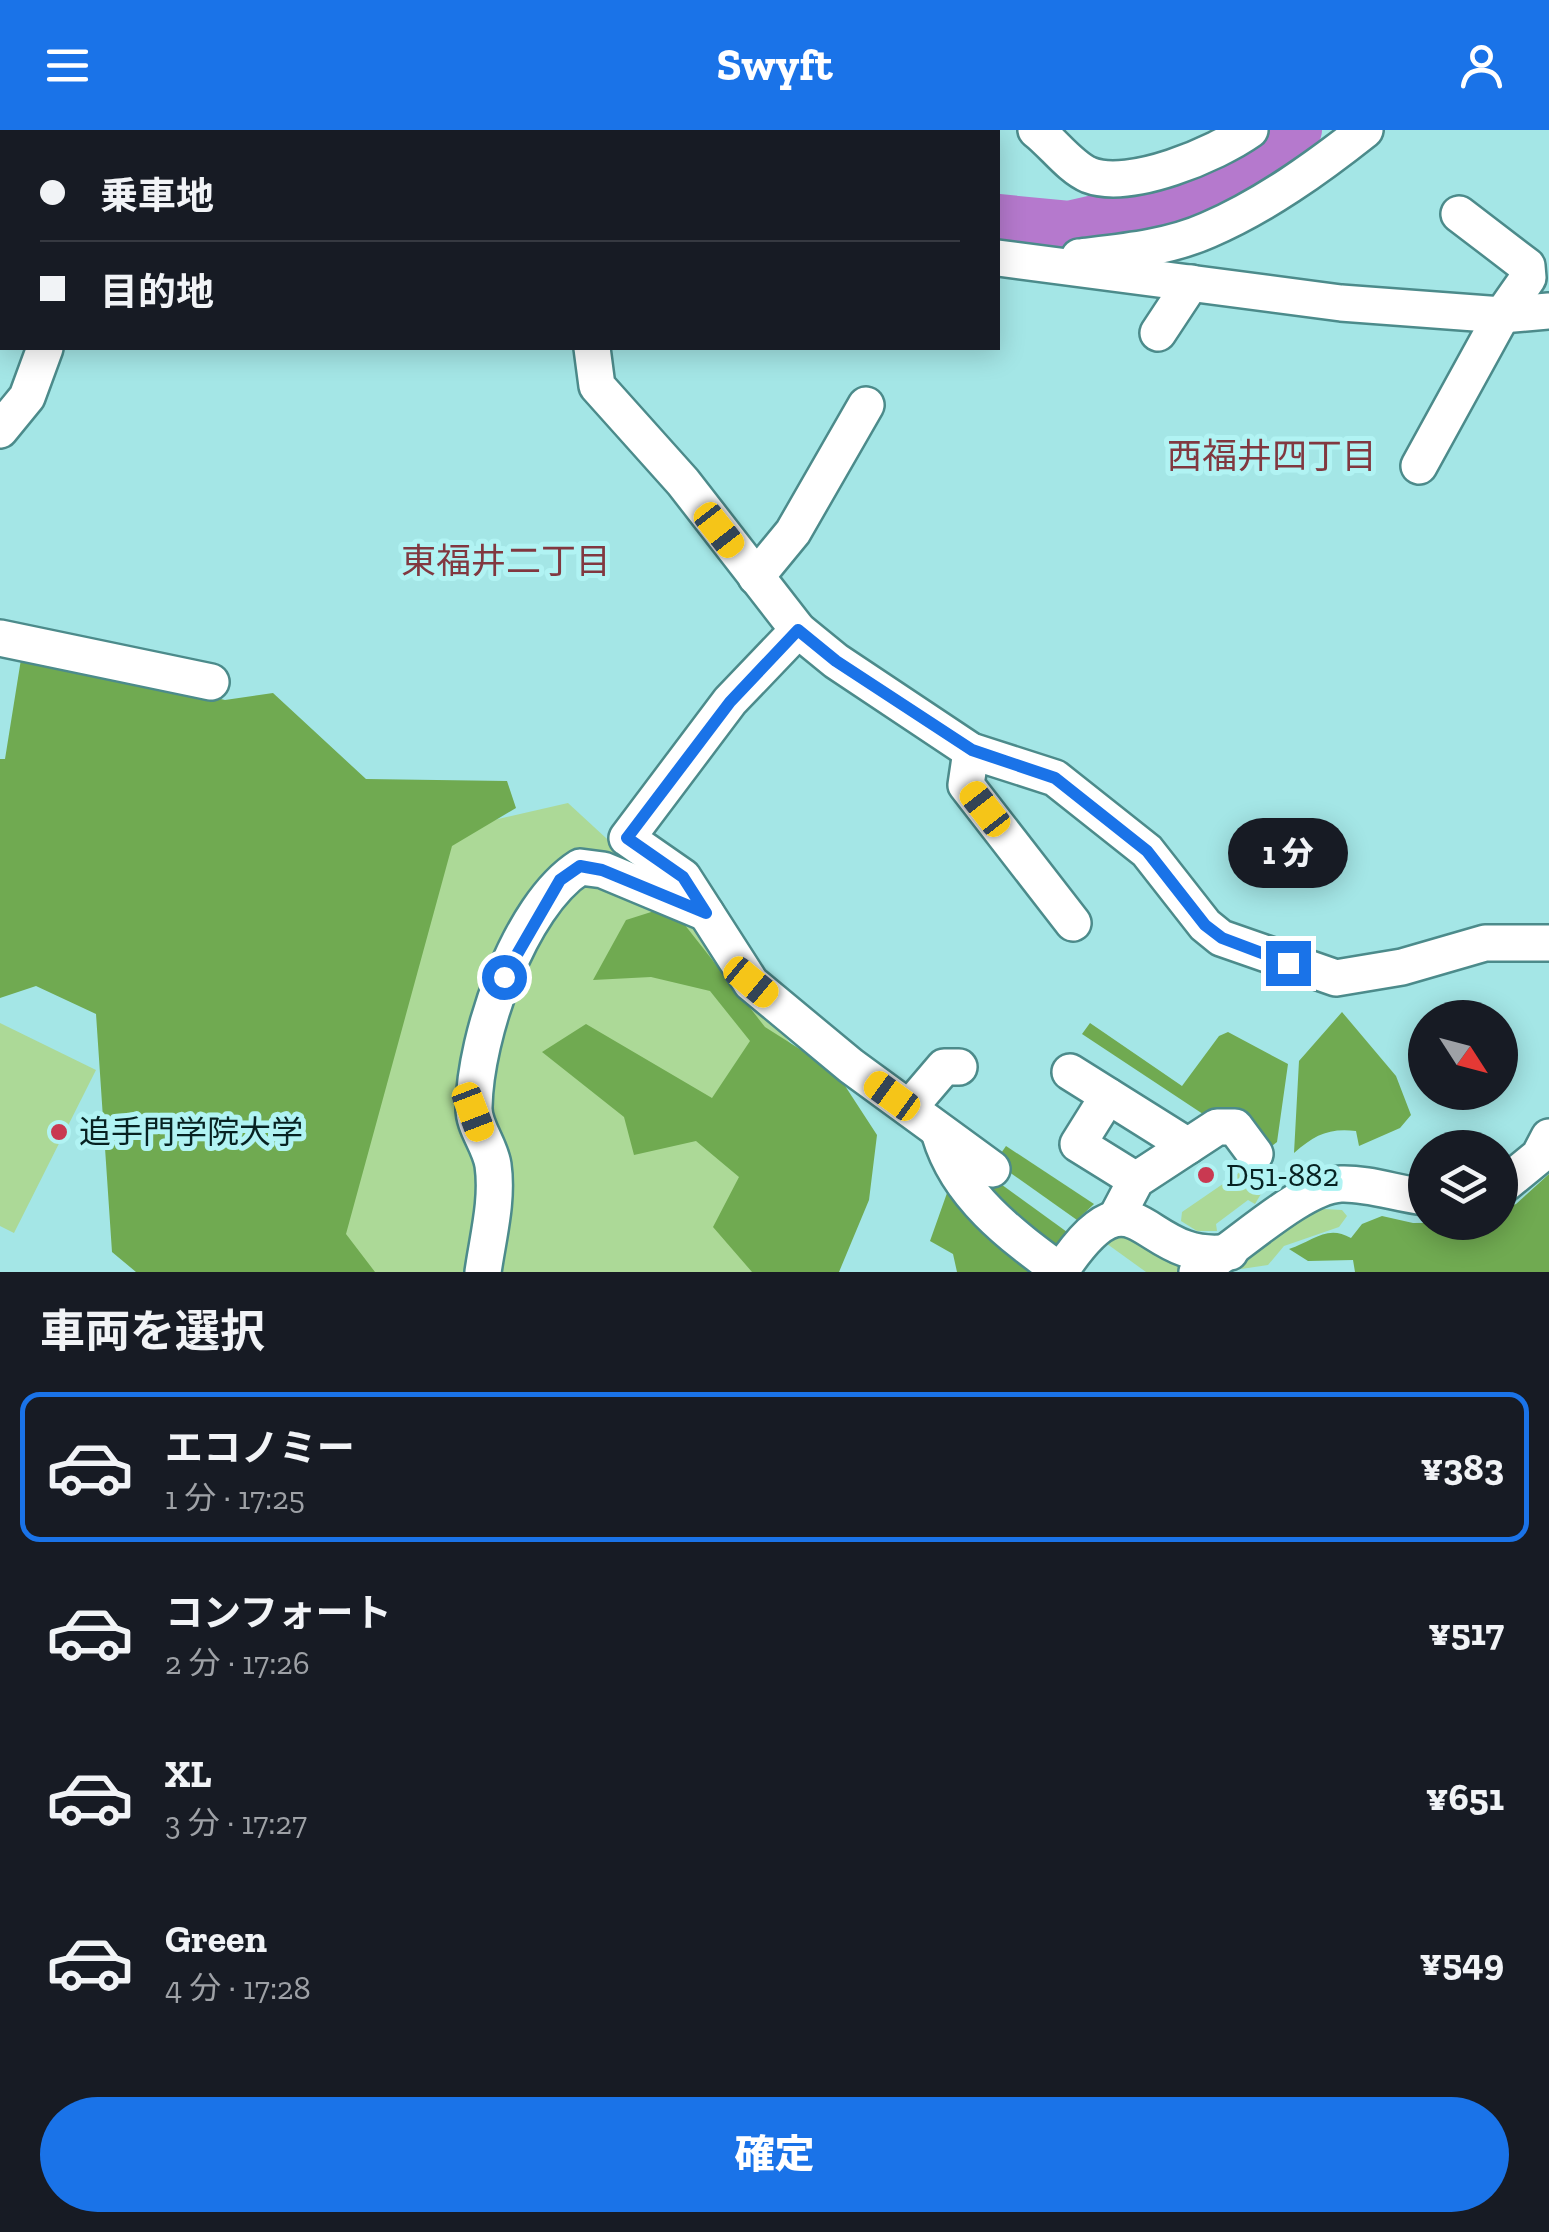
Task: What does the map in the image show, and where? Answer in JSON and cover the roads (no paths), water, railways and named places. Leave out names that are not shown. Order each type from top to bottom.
[{"type":"street","points":[[1036,130],[1088,174],[1119,181],[1173,167],[1250,130]]},
{"type":"street","points":[[1000,258],[1080,257],[1205,232],[1255,206],[1365,130]]},
{"type":"street","points":[[1419,466],[1502,316],[1528,278],[1527,266],[1459,214]]},
{"type":"street","points":[[1158,334],[1176,282],[1165,243]]},
{"type":"street","points":[[1000,258],[1341,303],[1502,316],[1549,311]]},
{"type":"street","points":[[0,430],[27,397],[45,350]]},
{"type":"street","points":[[592,350],[597,386],[683,482],[798,630],[836,661],[972,750],[1055,778],[1147,851],[1213,932],[1314,974],[1361,976],[1485,943],[1549,942]]},
{"type":"street","points":[[756,577],[794,532],[866,405]]},
{"type":"street","points":[[798,630],[730,702],[627,838],[683,877],[751,982],[992,1169]]},
{"type":"street","points":[[0,638],[211,682]]},
{"type":"street","points":[[972,750],[966,785],[1074,924]]},
{"type":"street","points":[[483,1272],[494,1201],[492,1163],[473,1112],[480,1047],[504,977],[533,923],[560,880],[580,866],[602,870],[706,913]]},
{"type":"street","points":[[909,1108],[944,1068],[958,1066]]},
{"type":"street","points":[[1070,1072],[1188,1146]]},
{"type":"street","points":[[1108,1096],[1078,1144],[1136,1180]]},
{"type":"street","points":[[1116,1218],[1136,1180],[1217,1127],[1235,1127],[1254,1154]]},
{"type":"street","points":[[938,1129],[952,1164],[989,1216],[1060,1271],[1093,1227],[1116,1218],[1139,1224],[1187,1252],[1231,1252]]},
{"type":"street","points":[[1518,1173],[1539,1156],[1549,1137]]},
{"type":"street","points":[[1197,1272],[1231,1252],[1293,1205],[1327,1187],[1356,1185],[1408,1194]]},
{"type":"waterway","points":[[1000,218],[1069,225],[1174,201],[1251,165],[1298,130]]},
{"type":"place","name":"追手門学院大学","points":[[59,1132]]},
{"type":"place","name":"D51-882","points":[[1206,1175]]},
{"type":"district","name":"西福井四丁目","points":[[1272,456]]},
{"type":"district","name":"東福井二丁目","points":[[506,561]]}]
